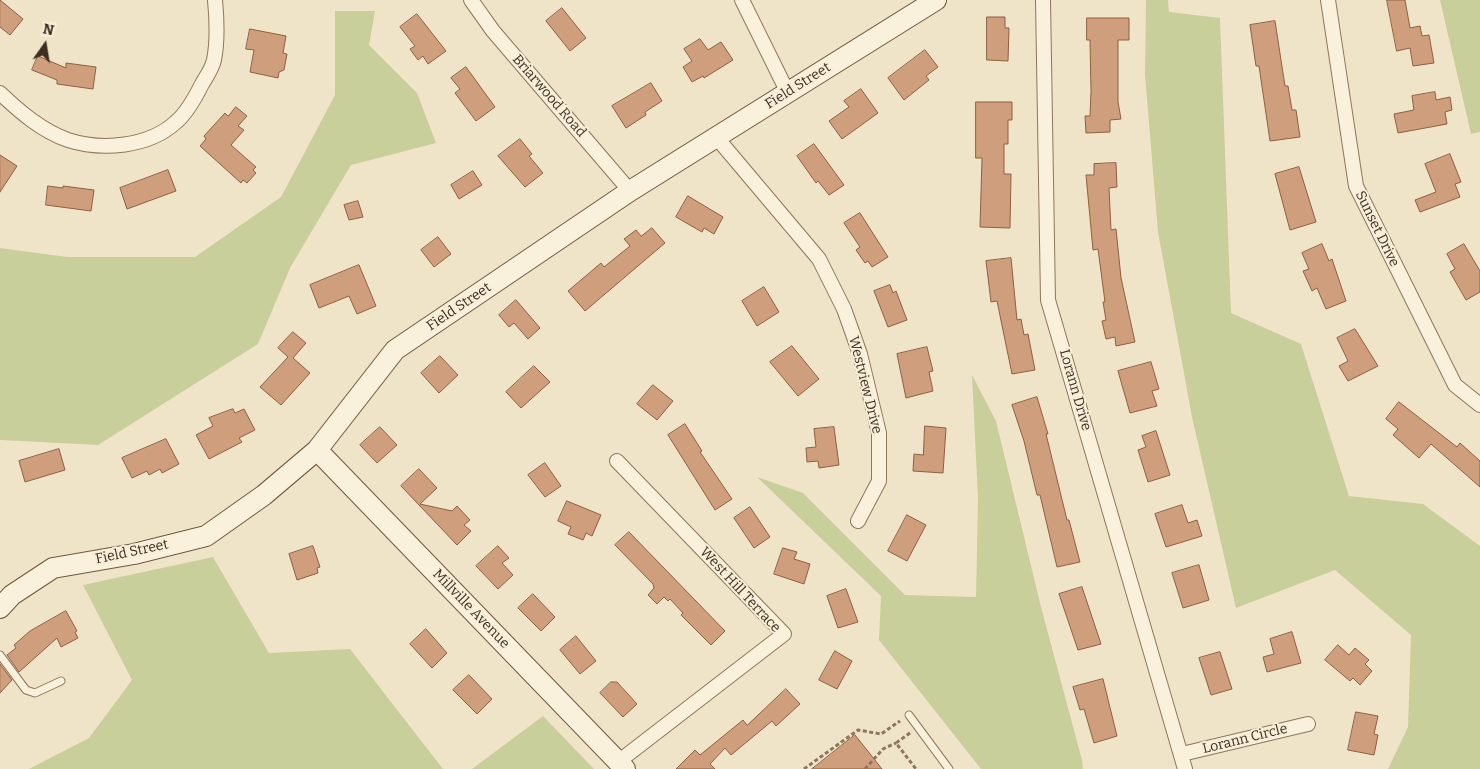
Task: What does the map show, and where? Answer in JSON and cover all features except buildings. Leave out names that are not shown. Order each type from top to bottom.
[{"type":"street","points":[[0,93],[28,119],[68,140],[100,147],[131,143],[156,134],[177,122],[197,93],[213,63],[218,30],[215,0]]},
{"type":"street","name":"Briarwood Road","points":[[471,0],[493,31],[630,191]]},
{"type":"street","points":[[742,0],[787,92]]},
{"type":"street","name":"Field Street","points":[[0,608],[12,595],[54,568],[134,554],[206,536],[264,495],[317,450],[395,350],[630,191],[936,0]]},
{"type":"street","name":"Lorann Drive","points":[[1043,0],[1048,300],[1185,769]]},
{"type":"street","name":"Sunset Drive","points":[[1328,0],[1356,186],[1455,384],[1480,404]]},
{"type":"street","name":"Westview Drive","points":[[717,138],[818,260],[844,310],[860,354],[879,433],[879,481],[858,521]]},
{"type":"street","name":"Millville Avenue","points":[[317,450],[622,765]]},
{"type":"street","name":"West Hill Terrace","points":[[617,461],[784,634],[622,765]]},
{"type":"street","name":"Lorann Circle","points":[[1182,754],[1308,724]]},
{"type":"lane","points":[[0,655],[26,690],[35,693],[61,681]]},
{"type":"lane","points":[[909,715],[949,769]]},
{"type":"path","points":[[804,769],[858,730],[881,734],[909,715]]},
{"type":"path","points":[[866,769],[883,749],[896,743],[918,727]]},
{"type":"path","points":[[896,743],[916,769]]},
{"type":"green space","points":[[1146,0],[1168,0],[1169,12],[1220,18],[1231,313],[1301,344],[1349,496],[1423,504],[1480,546],[1480,769],[1388,769],[1408,727],[1411,635],[1335,570],[1236,608],[1192,417],[1158,232],[1145,75]]},
{"type":"green space","points":[[1440,0],[1480,0],[1480,132],[1471,134]]},
{"type":"green space","points":[[335,11],[375,11],[369,45],[417,93],[436,143],[351,165],[290,268],[258,344],[98,445],[0,440],[0,248],[67,257],[195,257],[281,197],[335,95]]},
{"type":"green space","points":[[972,375],[996,421],[1083,769],[981,769],[879,640],[881,596],[757,477],[803,493],[905,595],[976,597],[978,499]]},
{"type":"green space","points":[[213,557],[269,653],[350,649],[443,769],[29,769],[89,738],[132,680],[83,585]]},
{"type":"green space","points":[[543,716],[594,769],[472,769]]}]
